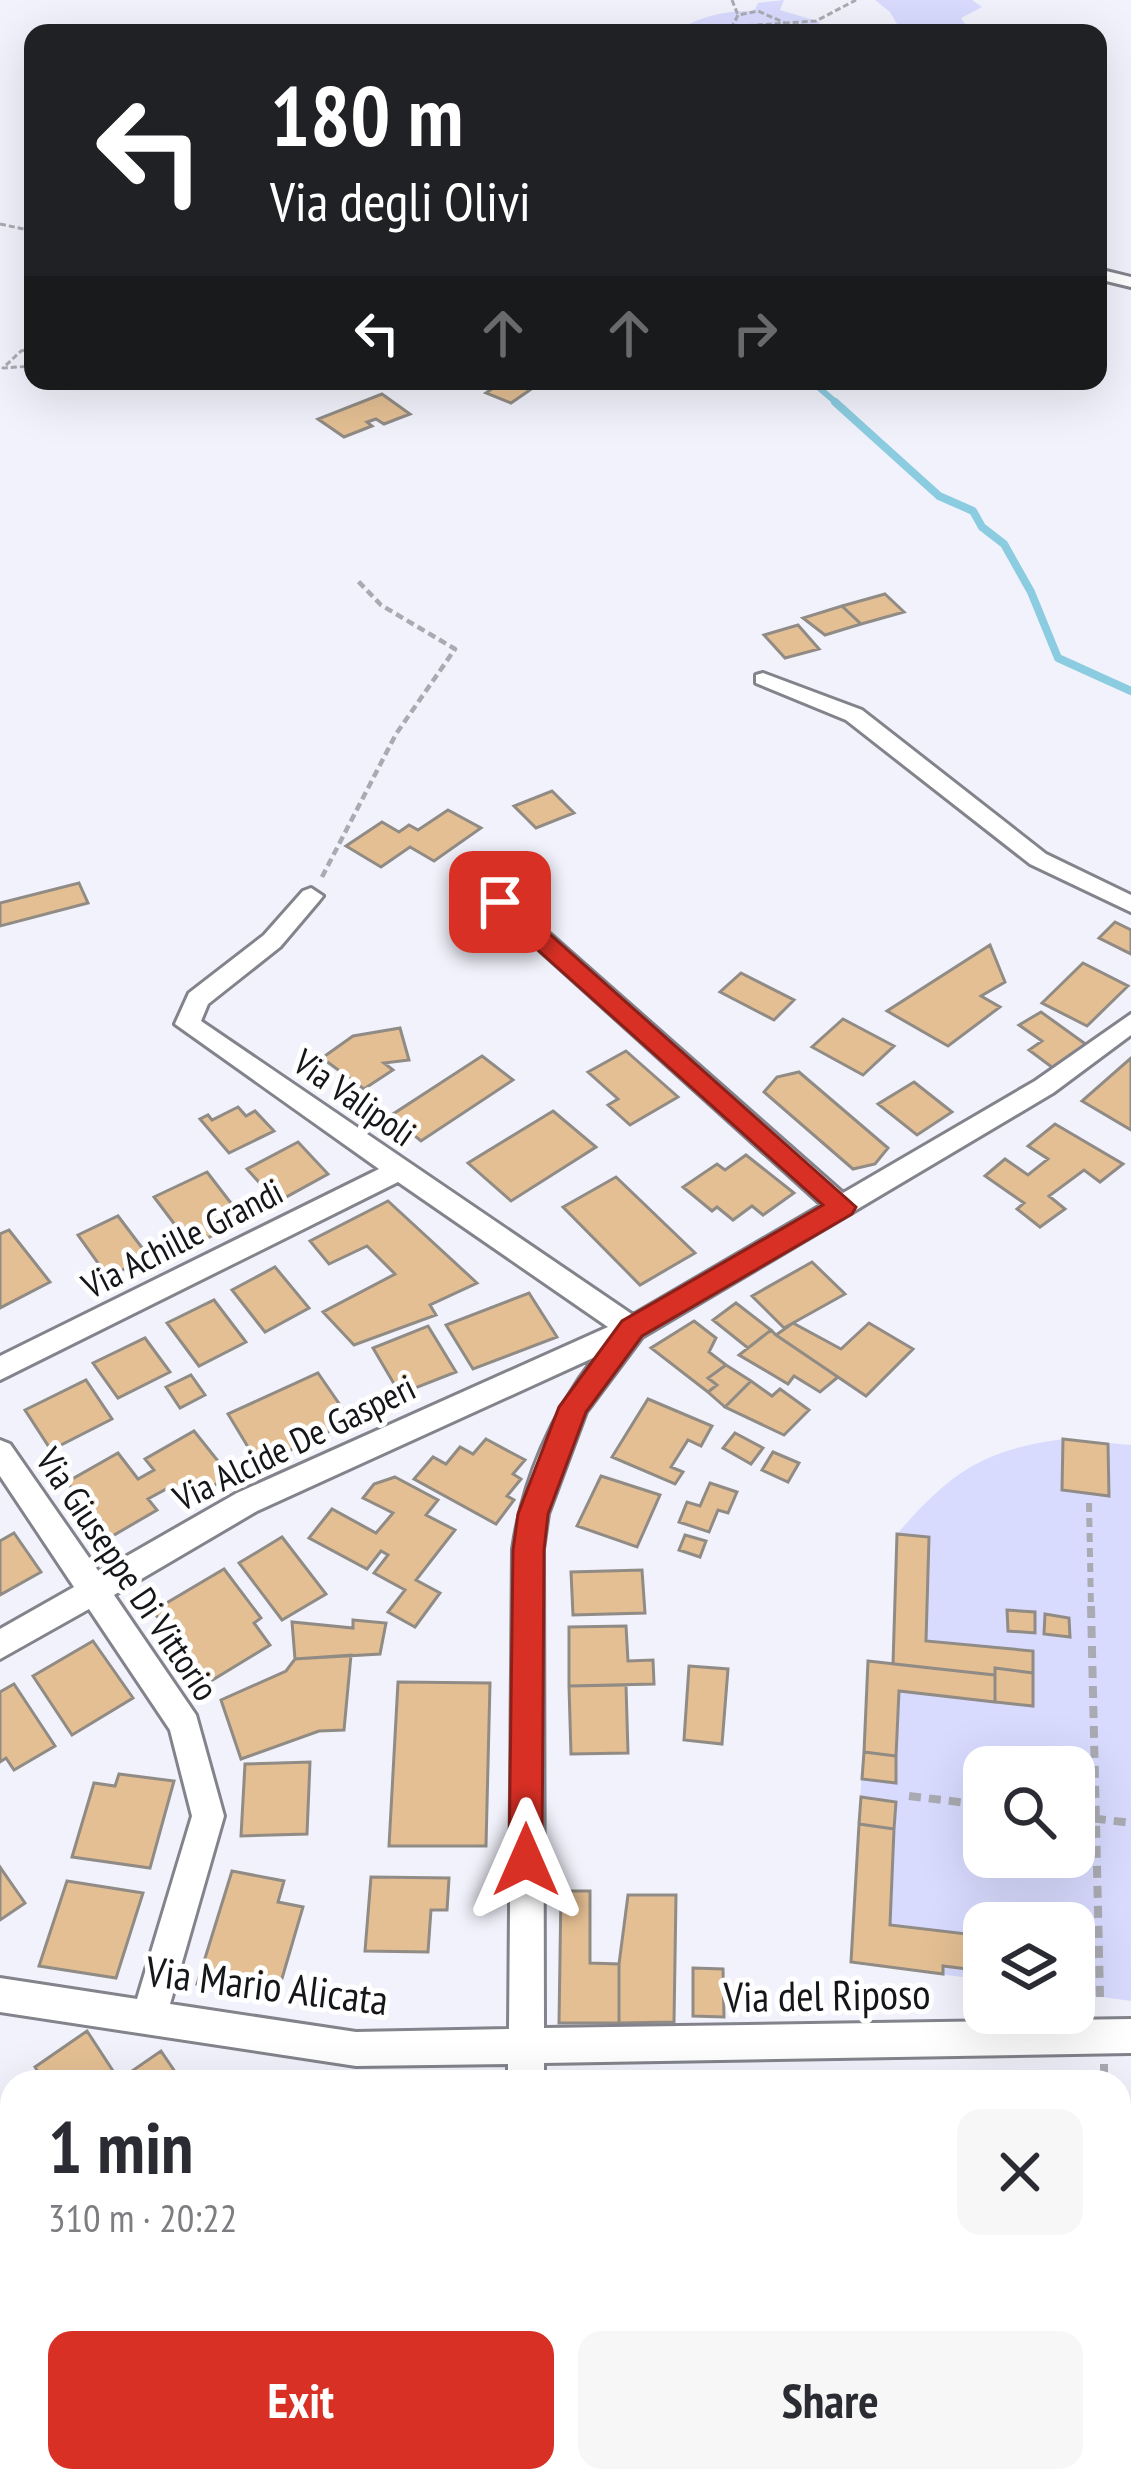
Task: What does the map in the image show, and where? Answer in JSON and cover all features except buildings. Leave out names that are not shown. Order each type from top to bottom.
[{"type":"street","points":[[763,679],[854,715],[1038,859],[1131,904]]},
{"type":"street","name":"Via Valipoli","points":[[311,896],[272,941],[198,999],[187,1024],[632,1329]]},
{"type":"street","points":[[500,902],[842,1207]]},
{"type":"street","name":"Via Alcide De Gasperi","points":[[0,1645],[247,1502],[632,1329],[1044,1087],[1130,1025]]},
{"type":"street","name":"Via Achille Grandi","points":[[0,1369],[397,1171]]},
{"type":"street","points":[[526,2070],[531,1532],[551,1460],[573,1407],[632,1329]]},
{"type":"street","name":"Via Giuseppe Di Vittorio","points":[[0,1452],[185,1725],[208,1816],[149,2016]]},
{"type":"street","name":"Via Mario Alicata","points":[[0,1995],[356,2049],[525,2044]]},
{"type":"street","name":"Via del Riposo","points":[[525,2044],[1131,2036]]},
{"type":"path","points":[[732,0],[738,15],[734,24]]},
{"type":"path","points":[[738,15],[766,10],[789,24],[816,21],[856,0]]},
{"type":"path","points":[[311,896],[396,734],[454,649],[382,605],[357,580]]},
{"type":"path","points":[[1089,1503],[1100,1997]]},
{"type":"path","points":[[908,1796],[963,1803]]},
{"type":"path","points":[[1096,1819],[1131,1823]]},
{"type":"shaded area","points":[[784,0],[780,10],[820,22],[689,24],[710,16],[754,11],[758,3]]},
{"type":"shaded area","points":[[875,0],[972,0],[982,7],[961,18],[965,24],[897,24]]},
{"type":"shaded area","points":[[1063,1439],[1131,1445],[1131,2001],[1095,1996],[1095,1902],[963,1902],[963,1977],[851,1962],[868,1661],[893,1663],[897,1534],[951,1480],[1010,1450]]},
{"type":"waterway","points":[[822,390],[839,405]]},
{"type":"waterway","points":[[835,402],[939,496],[973,511],[982,527],[1004,544],[1031,592],[1058,658],[1131,691]]},
{"type":"route","points":[[500,902],[842,1207],[632,1329],[573,1407],[533,1514],[528,1550],[526,1860]]}]
